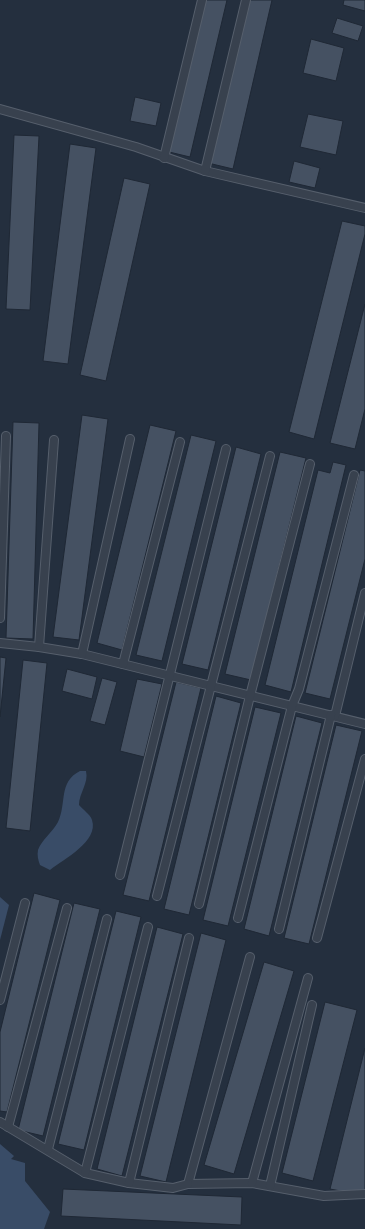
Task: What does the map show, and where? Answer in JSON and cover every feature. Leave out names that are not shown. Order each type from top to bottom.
[{"type":"lane","points":[[164,158],[202,0]]},
{"type":"lane","points":[[205,171],[246,0]]},
{"type":"lane","points":[[0,109],[136,147],[205,171],[365,208]]},
{"type":"lane","points":[[0,618],[6,436]]},
{"type":"lane","points":[[82,654],[130,439]]},
{"type":"lane","points":[[39,647],[54,440]]},
{"type":"lane","points":[[123,664],[180,442]]},
{"type":"lane","points":[[120,875],[171,676],[226,449]]},
{"type":"lane","points":[[157,896],[270,456]]},
{"type":"lane","points":[[199,904],[250,696],[310,464]]},
{"type":"lane","points":[[238,918],[292,706],[299,689],[354,475]]},
{"type":"lane","points":[[279,929],[365,593]]},
{"type":"lane","points":[[0,644],[39,647],[82,654],[365,724]]},
{"type":"lane","points":[[317,938],[365,758]]},
{"type":"lane","points":[[0,1000],[25,902]]},
{"type":"lane","points":[[8,1127],[67,908]]},
{"type":"lane","points":[[48,1150],[107,919]]},
{"type":"lane","points":[[85,1173],[148,927]]},
{"type":"lane","points":[[129,1184],[189,938]]},
{"type":"lane","points":[[188,1184],[250,957]]},
{"type":"lane","points":[[252,1183],[308,978]]},
{"type":"lane","points":[[270,1186],[312,1005]]},
{"type":"lane","points":[[0,1122],[85,1173],[129,1184],[174,1188],[188,1184],[252,1183],[324,1196],[365,1194]]},
{"type":"water","points":[[80,771],[86,771],[87,775],[79,805],[91,818],[93,828],[90,835],[79,849],[50,870],[40,865],[38,850],[42,842],[58,822],[61,815],[64,794],[69,781]]},
{"type":"water","points":[[0,897],[9,905],[0,940]]},
{"type":"water","points":[[0,1144],[14,1156],[11,1159],[25,1163],[25,1181],[50,1212],[44,1229],[0,1229]]},
{"type":"building","points":[[200,0],[227,0],[190,157],[165,151]]},
{"type":"building","points":[[245,0],[272,0],[233,169],[208,163]]},
{"type":"building","points":[[344,0],[365,0],[365,11],[343,5]]},
{"type":"building","points":[[337,18],[363,26],[358,41],[332,33]]},
{"type":"building","points":[[311,39],[344,48],[336,81],[303,73]]},
{"type":"building","points":[[135,97],[161,103],[156,126],[130,121]]},
{"type":"building","points":[[308,114],[343,121],[336,155],[300,147]]},
{"type":"building","points":[[14,135],[39,136],[30,310],[6,309]]},
{"type":"building","points":[[70,144],[96,148],[68,364],[43,361]]},
{"type":"building","points":[[294,161],[320,168],[315,188],[289,182]]},
{"type":"building","points":[[124,178],[150,184],[106,381],[80,375]]},
{"type":"building","points":[[342,221],[365,226],[365,234],[314,439],[289,432]]},
{"type":"building","points":[[365,304],[365,409],[355,449],[330,443]]},
{"type":"building","points":[[82,415],[108,419],[79,640],[53,637]]},
{"type":"building","points":[[13,422],[39,423],[33,639],[6,638]]},
{"type":"building","points":[[150,425],[176,431],[122,650],[97,643]]},
{"type":"building","points":[[191,435],[216,441],[162,661],[136,655]]},
{"type":"building","points":[[236,447],[261,454],[208,670],[182,664]]},
{"type":"building","points":[[280,452],[306,458],[251,680],[225,674]]},
{"type":"building","points":[[333,462],[346,465],[291,692],[265,685],[318,470],[330,473]]},
{"type":"building","points":[[360,470],[365,471],[365,559],[330,699],[305,693]]},
{"type":"building","points":[[0,657],[6,658],[0,717]]},
{"type":"building","points":[[23,660],[47,663],[30,831],[6,828]]},
{"type":"building","points":[[67,669],[97,677],[92,699],[62,691]]},
{"type":"building","points":[[102,678],[117,682],[105,725],[90,721]]},
{"type":"building","points":[[137,679],[162,684],[144,757],[120,751]]},
{"type":"building","points":[[176,682],[201,688],[149,901],[123,895]]},
{"type":"building","points":[[216,696],[241,703],[189,915],[164,909]]},
{"type":"building","points":[[255,707],[281,713],[228,926],[203,920]]},
{"type":"building","points":[[296,716],[322,723],[269,936],[244,929]]},
{"type":"building","points":[[336,725],[362,731],[309,944],[284,938]]},
{"type":"building","points":[[34,893],[60,900],[7,1112],[0,1111],[0,1032]]},
{"type":"building","points":[[74,903],[100,909],[43,1136],[18,1130]]},
{"type":"building","points":[[116,911],[141,917],[84,1150],[58,1144]]},
{"type":"building","points":[[157,927],[183,934],[122,1176],[97,1169]]},
{"type":"building","points":[[201,933],[226,940],[166,1182],[140,1176]]},
{"type":"building","points":[[264,962],[294,971],[234,1174],[204,1165]]},
{"type":"building","points":[[325,1002],[357,1010],[313,1181],[282,1173]]},
{"type":"building","points":[[365,1048],[365,1190],[346,1192],[330,1189]]},
{"type":"building","points":[[63,1189],[242,1197],[241,1225],[61,1216]]}]
